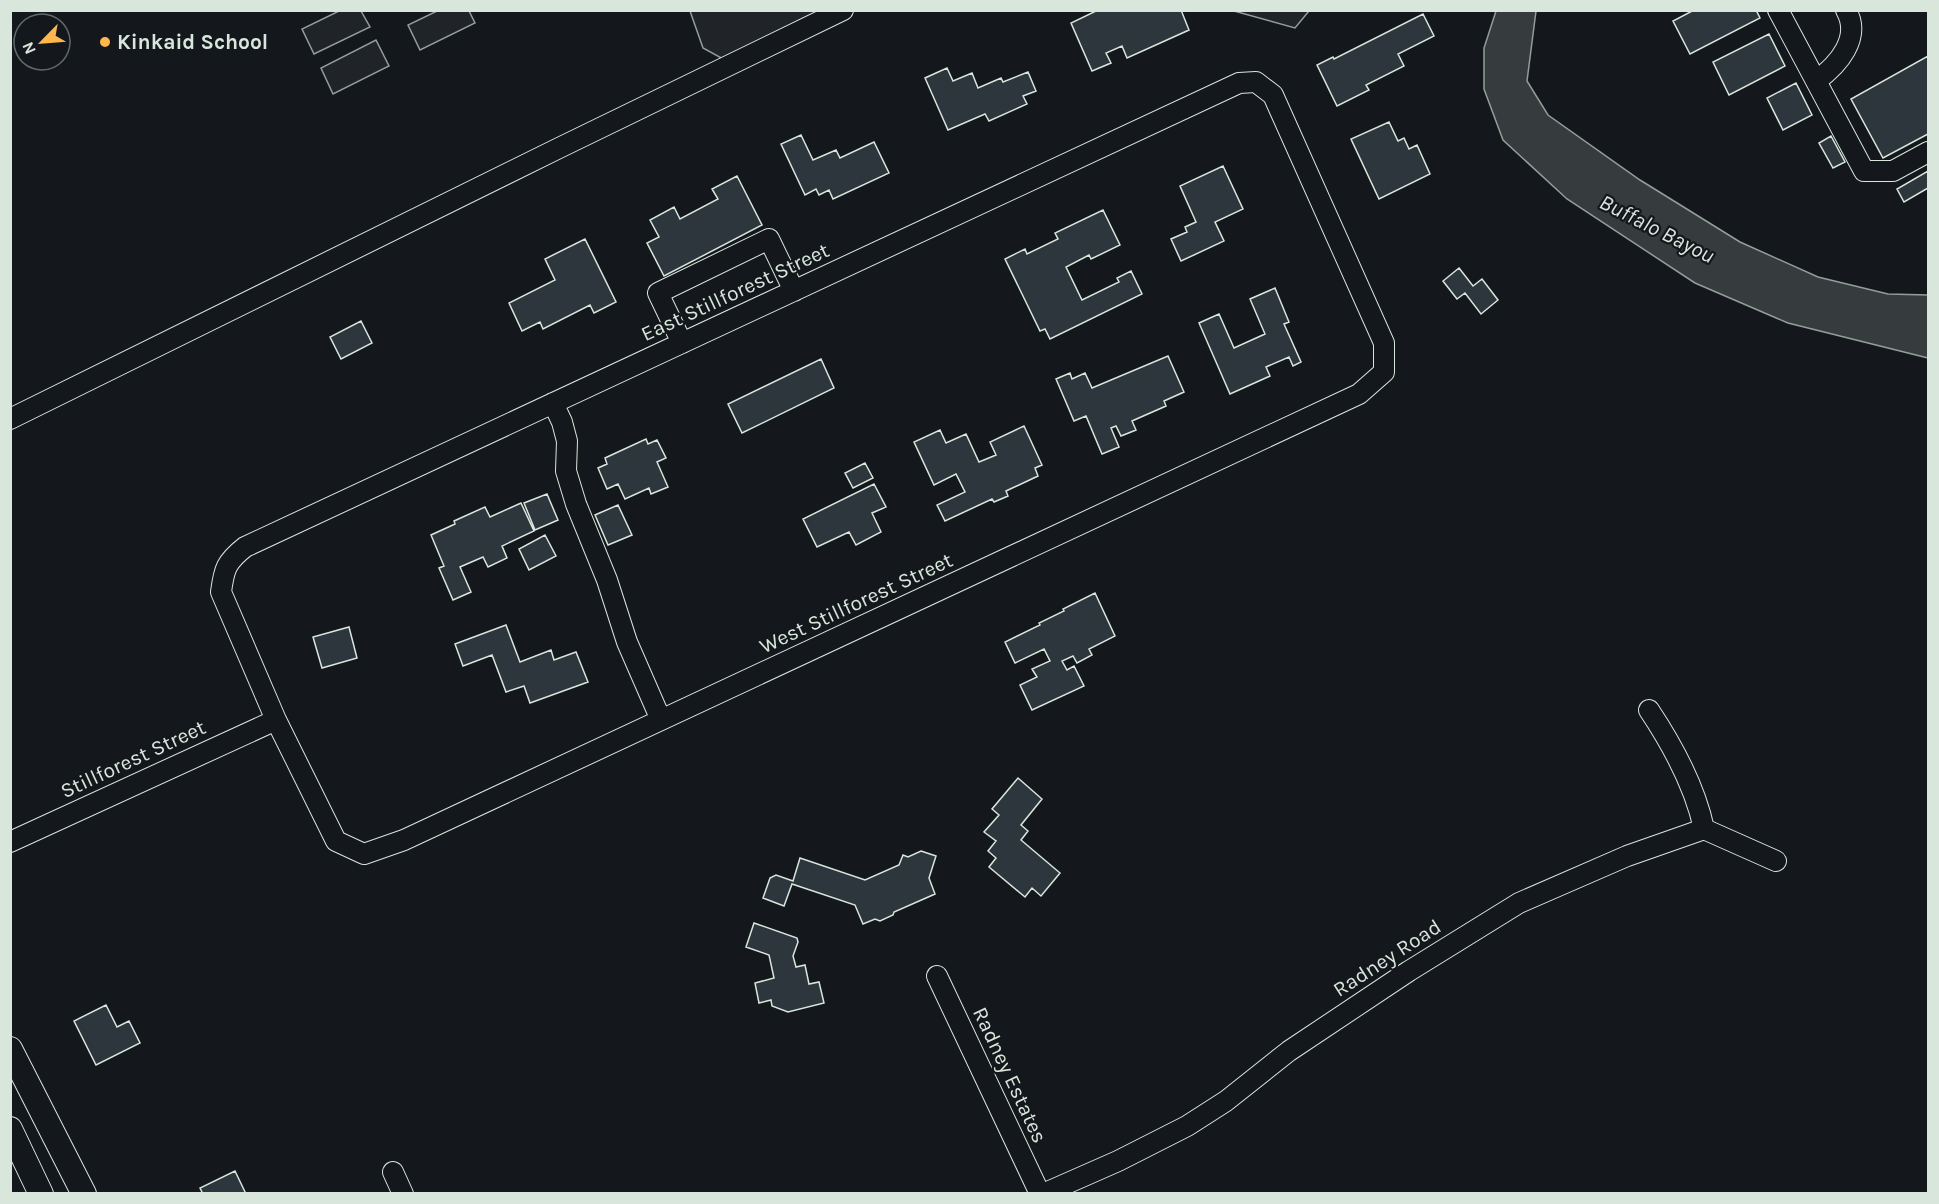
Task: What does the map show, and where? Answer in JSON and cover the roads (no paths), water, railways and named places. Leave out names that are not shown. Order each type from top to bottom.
[{"type":"main road","points":[[10,1049],[84,1194]]},
{"type":"main road","points":[[10,1129],[41,1194]]},
{"type":"street","points":[[10,419],[843,10]]},
{"type":"street","points":[[1778,10],[1864,171],[1893,171],[1929,152]]},
{"type":"street","points":[[1816,81],[1834,68],[1847,48],[1852,28],[1846,10]]},
{"type":"street","name":"East Stillforest Street","points":[[276,720],[221,592],[224,572],[231,558],[245,547],[1239,83],[1256,82],[1273,95],[1339,242]]},
{"type":"street","points":[[682,343],[658,293],[769,239],[794,291]]},
{"type":"street","name":"West Stillforest Street","points":[[276,720],[336,841],[364,854],[404,840],[1359,394],[1384,372],[1384,344],[1339,242]]},
{"type":"street","points":[[553,403],[562,422],[567,441],[566,471],[576,504],[607,580],[627,642],[661,720]]},
{"type":"street","points":[[1649,710],[1670,740],[1700,810],[1704,829],[1776,861]]},
{"type":"street","name":"Stillforest Street","points":[[13,835],[276,720]]},
{"type":"street","name":"Radney Road","points":[[1042,1194],[1118,1161],[1187,1126],[1226,1101],[1289,1051],[1409,971],[1519,903],[1627,856],[1704,829]]},
{"type":"street","name":"Radney Estates","points":[[937,976],[1042,1194]]},
{"type":"street","points":[[393,1172],[403,1194]]},
{"type":"water","name":"Buffalo Bayou","points":[[1496,11],[1536,11],[1527,81],[1548,115],[1640,180],[1740,242],[1818,277],[1888,294],[1928,295],[1928,358],[1788,323],[1695,283],[1567,199],[1503,140],[1484,89],[1484,48]]},
{"type":"place","name":"Kinkaid School","points":[[105,42]]}]
